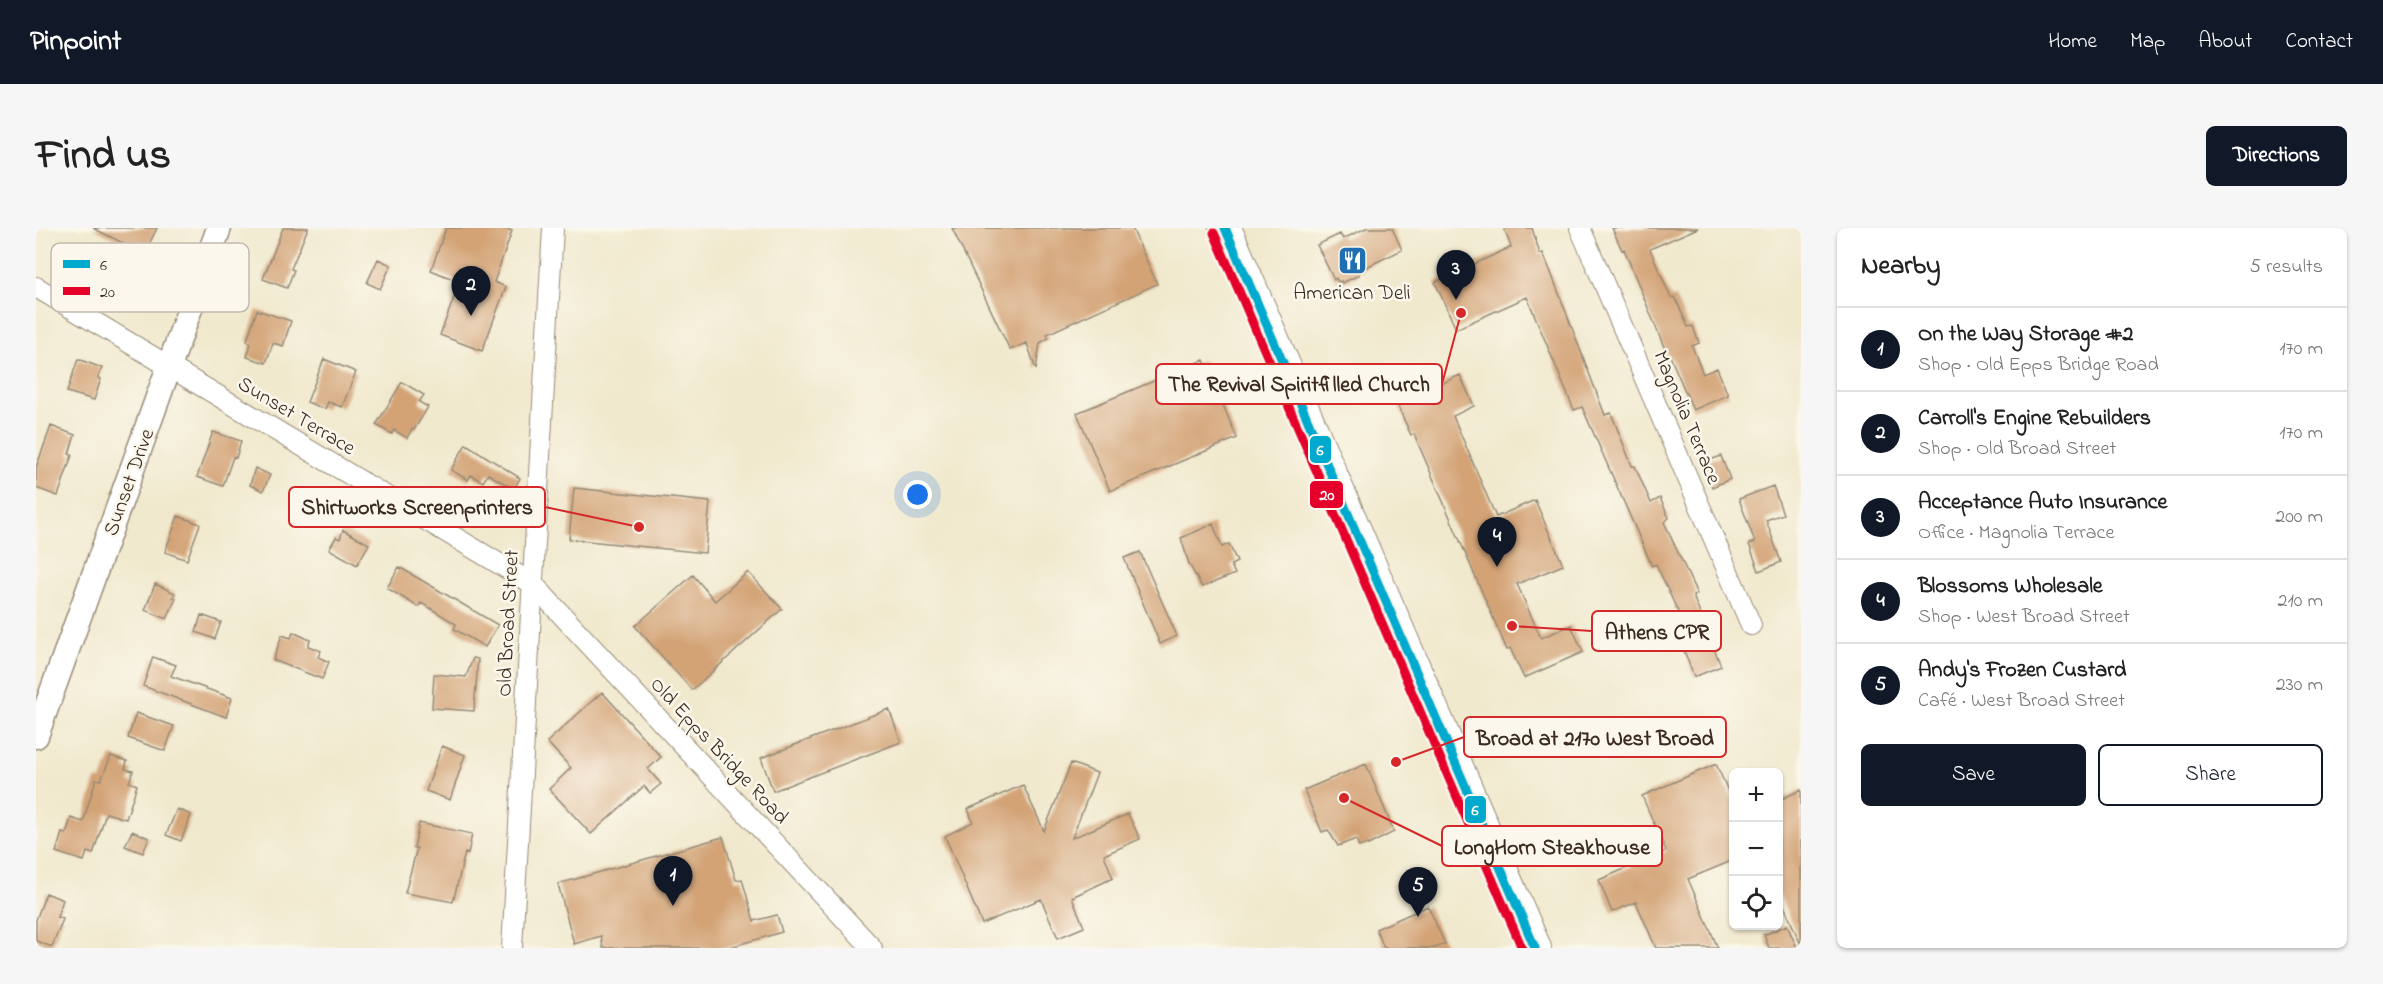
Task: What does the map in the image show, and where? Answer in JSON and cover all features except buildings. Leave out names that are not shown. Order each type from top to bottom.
[{"type":"main road","points":[[1225,228],[1535,948]]},
{"type":"street","name":"Sunset Drive","points":[[214,243],[219,228]]},
{"type":"street","name":"Old Broad Street","points":[[512,948],[553,228]]},
{"type":"street","name":"Magnolia Terrace","points":[[1580,228],[1751,625]]},
{"type":"street","name":"Sunset Terrace","points":[[36,287],[51,296]]},
{"type":"street","name":"Sunset Terrace","points":[[78,312],[533,584]]},
{"type":"street","name":"Sunset Drive","points":[[36,736],[189,312]]},
{"type":"street","name":"Old Epps Bridge Road","points":[[533,584],[872,948]]},
{"type":"transit line","name":"6","points":[[1225,228],[1535,948]]},
{"type":"transit line","name":"20","points":[[1214,233],[1522,948]]},
{"type":"place","name":"American Deli","points":[[1352,261]]},
{"type":"place","name":"Acceptance Auto Insurance","points":[[1456,300]]},
{"type":"place","name":"The Revival Spiritfilled Church","points":[[1461,313]]},
{"type":"place","name":"Carroll's Engine Rebuilders","points":[[471,316]]},
{"type":"place","name":"Shirtworks Screenprinters","points":[[639,527]]},
{"type":"place","name":"Blossoms Wholesale","points":[[1497,567]]},
{"type":"place","name":"Athens CPR","points":[[1512,626]]},
{"type":"place","name":"Broad at 2170 West Broad","points":[[1396,762]]},
{"type":"place","name":"LongHorn Steakhouse","points":[[1344,798]]},
{"type":"place","name":"On the Way Storage #2","points":[[673,906]]},
{"type":"place","name":"Andy's Frozen Custard","points":[[1418,917]]}]
